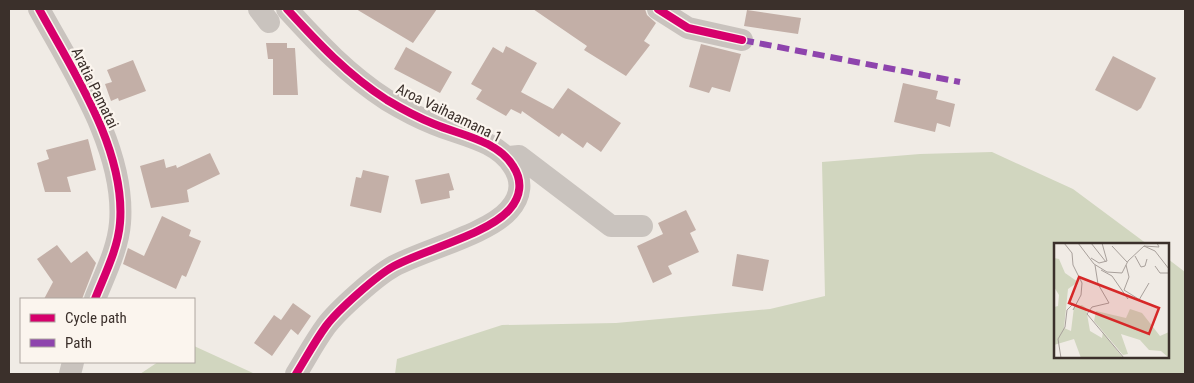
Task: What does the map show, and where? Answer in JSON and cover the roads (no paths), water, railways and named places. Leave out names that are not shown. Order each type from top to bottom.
[{"type":"street","name":"Aratia Pamatai","points":[[39,9],[100,124],[117,178],[120,224],[110,259],[95,298]]},
{"type":"street","name":"Aroa Vaihaamana 1","points":[[287,9],[348,72],[388,100],[434,124],[470,135],[508,157],[516,170],[520,184],[518,198],[508,212],[481,229],[393,267],[358,295],[326,325],[296,374]]},
{"type":"street","points":[[658,9],[688,28],[742,40]]},
{"type":"street","name":"Aroa Vaihaamana 1","points":[[508,157],[519,156],[610,226],[642,226]]}]
